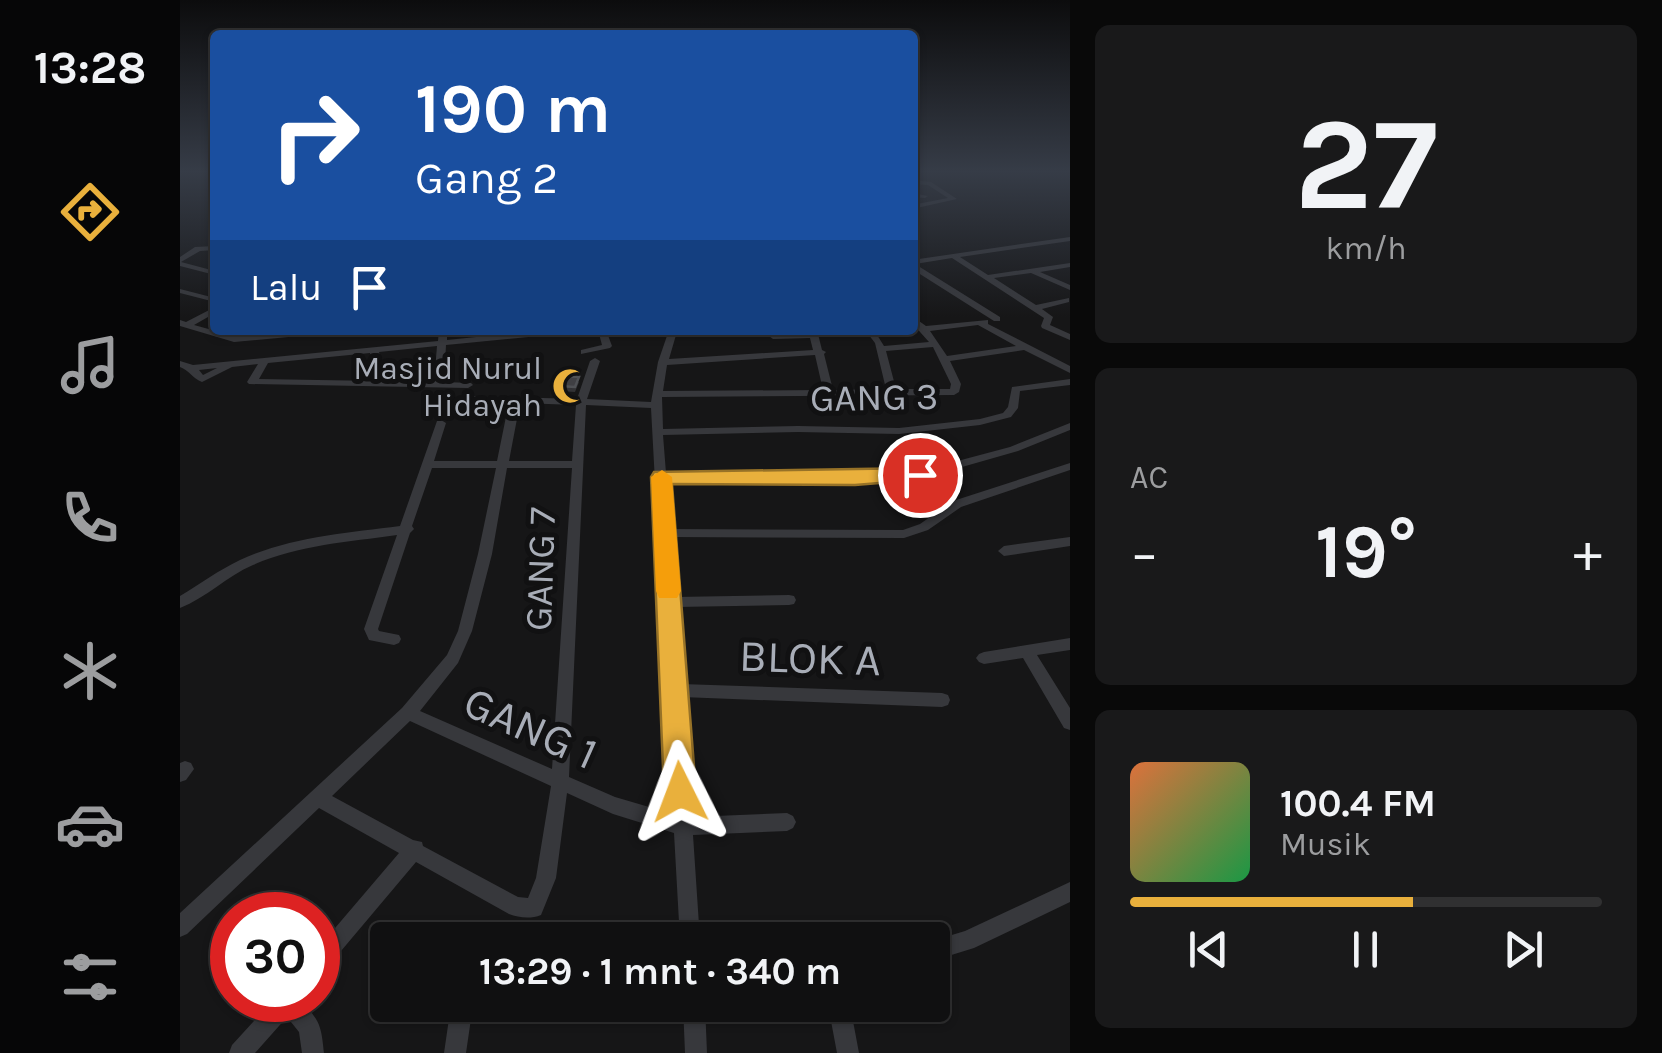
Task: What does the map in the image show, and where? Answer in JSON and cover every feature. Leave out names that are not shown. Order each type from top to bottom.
[{"type":"street","points":[[918,262],[1070,239]]},
{"type":"street","points":[[180,262],[198,248],[210,248]]},
{"type":"street","points":[[952,255],[1050,319],[1045,326],[1070,338]]},
{"type":"street","points":[[180,262],[210,271]]},
{"type":"street","points":[[988,276],[1070,265]]},
{"type":"street","points":[[918,267],[999,318],[926,330]]},
{"type":"street","points":[[1030,270],[1069,296]]},
{"type":"street","points":[[180,291],[210,299]]},
{"type":"street","points":[[1034,308],[1069,296]]},
{"type":"street","points":[[182,325],[210,312]]},
{"type":"street","points":[[472,398],[581,402],[828,391],[957,390],[944,358],[918,323]]},
{"type":"street","points":[[980,323],[1070,370]]},
{"type":"street","points":[[182,325],[210,333]]},
{"type":"street","points":[[219,335],[234,339],[259,335]]},
{"type":"street","points":[[277,335],[268,361],[252,380],[254,383],[468,385]]},
{"type":"street","points":[[438,386],[443,335]]},
{"type":"street","points":[[180,364],[192,368],[202,380],[229,366],[517,335]]},
{"type":"street","name":"GANG 7","points":[[415,848],[516,907],[534,908],[546,878],[560,782],[581,402],[590,356],[607,346],[604,335]]},
{"type":"street","points":[[672,335],[662,362],[657,400],[689,922]]},
{"type":"street","points":[[773,336],[783,335]]},
{"type":"street","points":[[815,335],[828,391]]},
{"type":"street","points":[[872,335],[892,392]]},
{"type":"street","points":[[880,349],[935,344]]},
{"type":"street","points":[[944,358],[1025,347]]},
{"type":"street","points":[[374,350],[372,369],[386,373],[380,385]]},
{"type":"street","points":[[662,362],[821,352]]},
{"type":"street","name":"GANG 3","points":[[658,432],[930,429],[996,418],[1013,408],[1015,389],[1070,382]]},
{"type":"street","points":[[180,927],[320,799],[408,713],[446,669],[466,631],[515,400]]},
{"type":"street","points":[[394,639],[374,636],[371,629],[441,423]]},
{"type":"street","points":[[661,477],[855,479],[920,475],[1014,449],[1070,426]]},
{"type":"street","points":[[426,464],[576,465]]},
{"type":"street","points":[[665,533],[904,534],[924,527],[957,504],[1070,466]]},
{"type":"street","points":[[180,603],[243,564],[284,548],[408,529]]},
{"type":"street","points":[[1004,551],[1070,541]]},
{"type":"street","points":[[669,602],[789,600]]},
{"type":"street","points":[[984,658],[1070,644]]},
{"type":"street","points":[[1028,653],[1070,724]]},
{"type":"street","name":"BLOK A","points":[[675,690],[942,700]]},
{"type":"street","name":"GANG 1","points":[[408,713],[613,805],[682,826],[787,822]]},
{"type":"street","points":[[320,799],[415,848],[340,938]]},
{"type":"street","points":[[950,946],[1070,892]]},
{"type":"street","points":[[240,1053],[267,1022]]},
{"type":"street","points":[[306,1022],[314,1053]]},
{"type":"street","points":[[455,1053],[460,1022]]},
{"type":"street","points":[[695,1022],[696,1053]]},
{"type":"street","points":[[842,1022],[848,1053]]},
{"type":"building","points":[[562,376],[579,377],[575,387],[559,386]]},
{"type":"building","points":[[865,390],[878,390],[880,397],[868,396]]},
{"type":"slow traffic","points":[[662,477],[668,591]]},
{"type":"place","name":"Masjid Nurul Hidayah","points":[[570,386]]},
{"type":"route","points":[[680,792],[661,477],[855,479],[920,475]]}]
